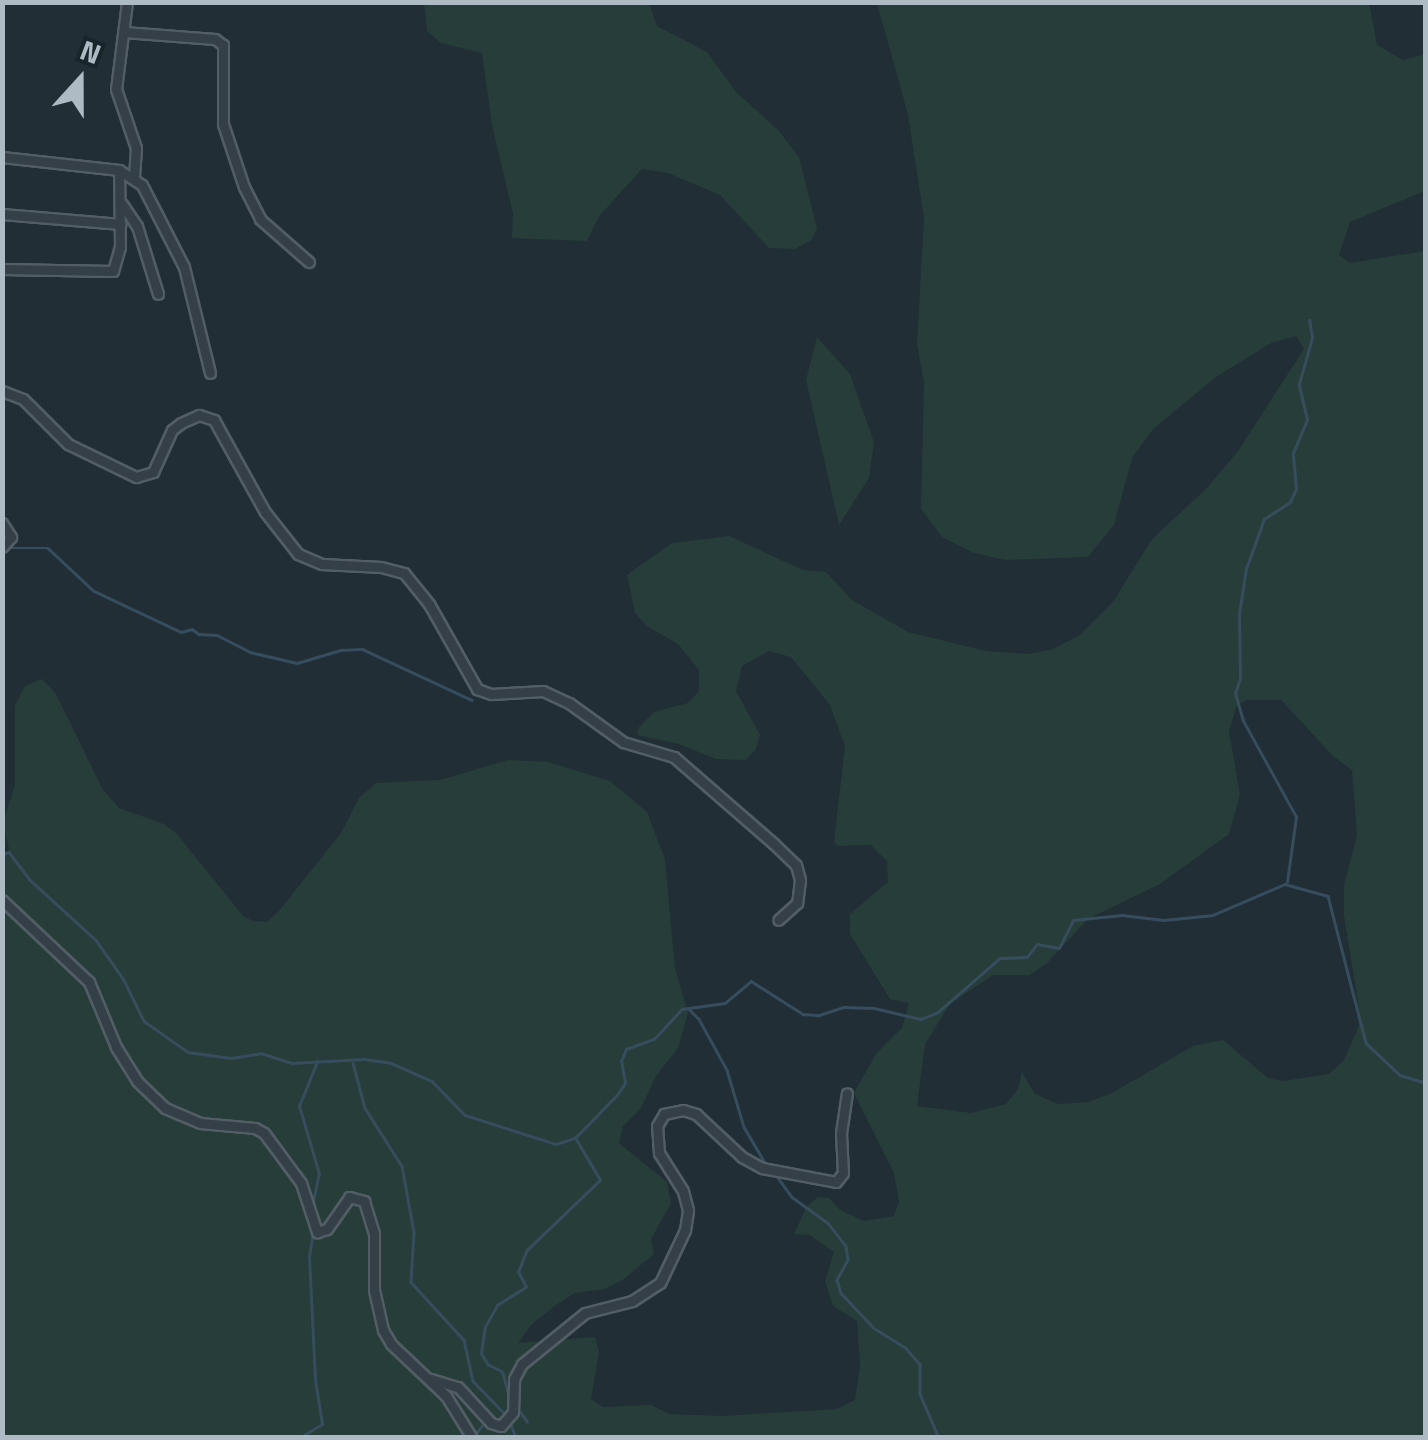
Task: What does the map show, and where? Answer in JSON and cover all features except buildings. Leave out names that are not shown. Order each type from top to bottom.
[{"type":"street","points":[[127,2],[116,88],[136,148],[134,179]]},
{"type":"street","points":[[124,32],[215,39],[224,45],[223,124],[244,187],[260,219],[309,262]]},
{"type":"street","points":[[2,158],[120,170],[134,179],[151,199],[184,267],[210,373]]},
{"type":"street","points":[[2,269],[113,271],[121,224],[120,170]]},
{"type":"street","points":[[120,202],[137,226],[158,294]]},
{"type":"street","points":[[2,214],[121,224]]},
{"type":"street","points":[[2,390],[24,400],[68,444],[136,477],[153,472],[172,430],[181,422],[199,415],[214,420],[265,512],[298,554],[322,564],[380,566],[404,574],[429,604],[478,689],[491,694],[543,691],[569,702],[623,742],[674,758],[774,844],[796,866],[800,880],[797,904],[778,920]]},
{"type":"street","points":[[2,523],[11,537],[2,547]]},
{"type":"street","points":[[3,900],[89,982],[116,1047],[137,1081],[165,1108],[200,1123],[255,1128],[264,1133],[300,1183],[312,1229],[317,1232],[328,1229],[345,1201],[354,1196],[364,1201],[371,1218],[374,1290],[383,1330],[403,1356],[432,1379],[460,1414],[472,1438]]},
{"type":"street","points":[[432,1379],[458,1388],[491,1423],[500,1426],[513,1412],[514,1379],[522,1364],[585,1314],[632,1301],[660,1283],[685,1230],[688,1210],[683,1192],[659,1153],[657,1126],[664,1114],[683,1110],[696,1114],[742,1157],[762,1168],[836,1182],[843,1173],[841,1134],[848,1092]]},
{"type":"green space","points":[[424,3],[649,3],[657,26],[707,52],[736,92],[778,130],[799,157],[817,228],[811,240],[795,249],[769,248],[720,195],[668,173],[642,169],[600,215],[587,241],[512,238],[513,214],[492,125],[482,53],[441,43],[427,31]]},
{"type":"green space","points":[[877,3],[1369,3],[1377,45],[1403,60],[1425,54],[1425,191],[1350,222],[1339,255],[1350,263],[1425,251],[1425,1437],[3,1437],[2,859],[9,849],[3,822],[15,785],[15,705],[25,686],[42,679],[56,694],[102,788],[119,808],[164,824],[177,834],[244,917],[254,921],[267,922],[279,911],[341,833],[359,798],[376,783],[440,780],[508,760],[548,762],[610,781],[647,812],[665,859],[675,968],[688,1013],[678,1048],[656,1076],[641,1108],[623,1126],[619,1143],[667,1182],[671,1203],[651,1239],[654,1254],[605,1289],[575,1293],[556,1305],[532,1324],[518,1343],[595,1337],[599,1352],[591,1399],[603,1407],[651,1405],[669,1414],[723,1416],[837,1409],[855,1400],[860,1365],[857,1321],[833,1306],[825,1281],[834,1252],[810,1235],[794,1234],[806,1207],[818,1197],[829,1198],[839,1209],[863,1221],[894,1216],[899,1202],[894,1173],[854,1093],[876,1054],[902,1028],[909,1003],[890,999],[850,934],[850,914],[888,882],[887,861],[871,845],[838,846],[834,842],[845,746],[830,705],[791,657],[769,651],[742,666],[736,691],[760,735],[756,749],[746,760],[716,759],[679,744],[637,735],[639,727],[654,712],[688,703],[699,691],[699,670],[679,645],[647,626],[635,613],[627,575],[672,543],[729,536],[803,570],[826,572],[852,600],[908,632],[986,651],[1028,654],[1053,649],[1080,635],[1113,602],[1152,539],[1206,489],[1238,451],[1304,349],[1296,336],[1271,343],[1216,377],[1153,429],[1132,458],[1114,525],[1088,557],[1005,560],[974,553],[942,537],[921,509],[924,383],[917,345],[924,218],[908,115]],"holes":[[[1247,700],[1281,700],[1333,756],[1352,770],[1357,836],[1344,885],[1344,916],[1361,1021],[1344,1060],[1329,1074],[1283,1081],[1268,1078],[1223,1040],[1193,1046],[1112,1093],[1088,1102],[1058,1104],[1046,1099],[1034,1093],[1022,1072],[1018,1089],[1006,1104],[971,1113],[917,1106],[925,1044],[950,1004],[993,975],[1029,975],[1046,964],[1088,919],[1160,884],[1229,834],[1240,795],[1229,731],[1237,705]]]},
{"type":"green space","points":[[817,337],[850,374],[874,442],[869,478],[839,525],[806,380]]},
{"type":"waterway","points":[[1287,882],[1296,817],[1243,721],[1235,693],[1240,679],[1239,614],[1246,569],[1264,519],[1290,502],[1296,489],[1293,453],[1307,420],[1299,384],[1312,338],[1309,320]]},
{"type":"waterway","points":[[8,548],[48,548],[94,591],[181,632],[192,629],[199,634],[217,635],[250,652],[297,663],[341,650],[362,649],[472,700]]},
{"type":"waterway","points":[[2,854],[9,852],[29,879],[96,940],[124,980],[144,1021],[188,1052],[231,1058],[261,1053],[292,1063],[364,1059],[391,1063],[432,1081],[465,1115],[556,1144],[575,1138],[617,1095],[625,1083],[621,1061],[626,1049],[654,1039],[682,1009],[725,1003],[751,981],[803,1014],[819,1015],[843,1007],[874,1008],[921,1019],[938,1012],[1000,958],[1027,957],[1037,944],[1059,948],[1073,920],[1122,915],[1164,920],[1213,915],[1285,884],[1328,896],[1366,1043],[1400,1075],[1426,1083]]},
{"type":"waterway","points":[[689,1009],[699,1019],[727,1070],[744,1127],[767,1166]]},
{"type":"waterway","points":[[312,1206],[319,1174],[299,1106],[317,1062]]},
{"type":"waterway","points":[[353,1063],[365,1108],[402,1166],[414,1232],[411,1282],[464,1340],[473,1381],[506,1415]]},
{"type":"waterway","points":[[510,1401],[502,1372],[488,1365],[481,1354],[485,1327],[497,1305],[526,1287],[518,1272],[527,1250],[600,1180],[575,1138]]},
{"type":"waterway","points":[[776,1175],[792,1197],[828,1223],[846,1246],[848,1260],[837,1280],[841,1293],[874,1328],[905,1347],[920,1364],[920,1394],[939,1438]]},
{"type":"waterway","points":[[299,1438],[322,1424],[315,1380],[309,1257],[313,1233]]},
{"type":"waterway","points":[[516,1406],[527,1421]]},
{"type":"waterway","points":[[510,1422],[516,1438]]},
{"type":"waterway","points":[[474,1436],[484,1423]]}]
